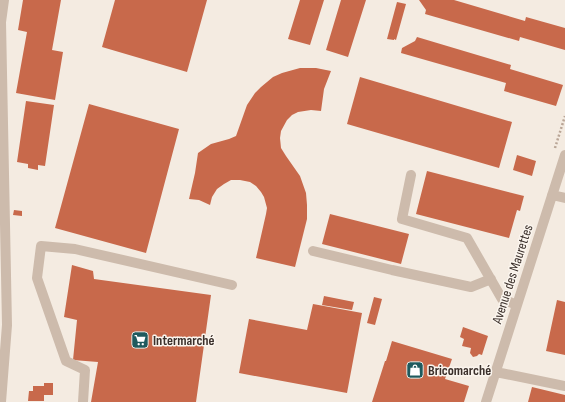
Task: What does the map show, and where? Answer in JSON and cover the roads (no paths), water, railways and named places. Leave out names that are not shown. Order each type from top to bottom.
[{"type":"street","points":[[1,402],[7,325],[1,22],[4,0]]},
{"type":"street","name":"Avenue des Maurettes","points":[[486,402],[565,155]]},
{"type":"street","points":[[411,175],[402,219],[466,238],[502,299],[517,305]]},
{"type":"street","points":[[552,195],[565,198]]},
{"type":"street","points":[[83,402],[85,370],[66,361],[37,278],[41,246],[75,249],[232,286]]},
{"type":"street","points":[[313,251],[471,287],[491,279]]},
{"type":"street","points":[[496,372],[565,386]]},
{"type":"place","name":"Intermarché","points":[[140,340]]},
{"type":"place","name":"Bricomarché","points":[[415,370]]}]
